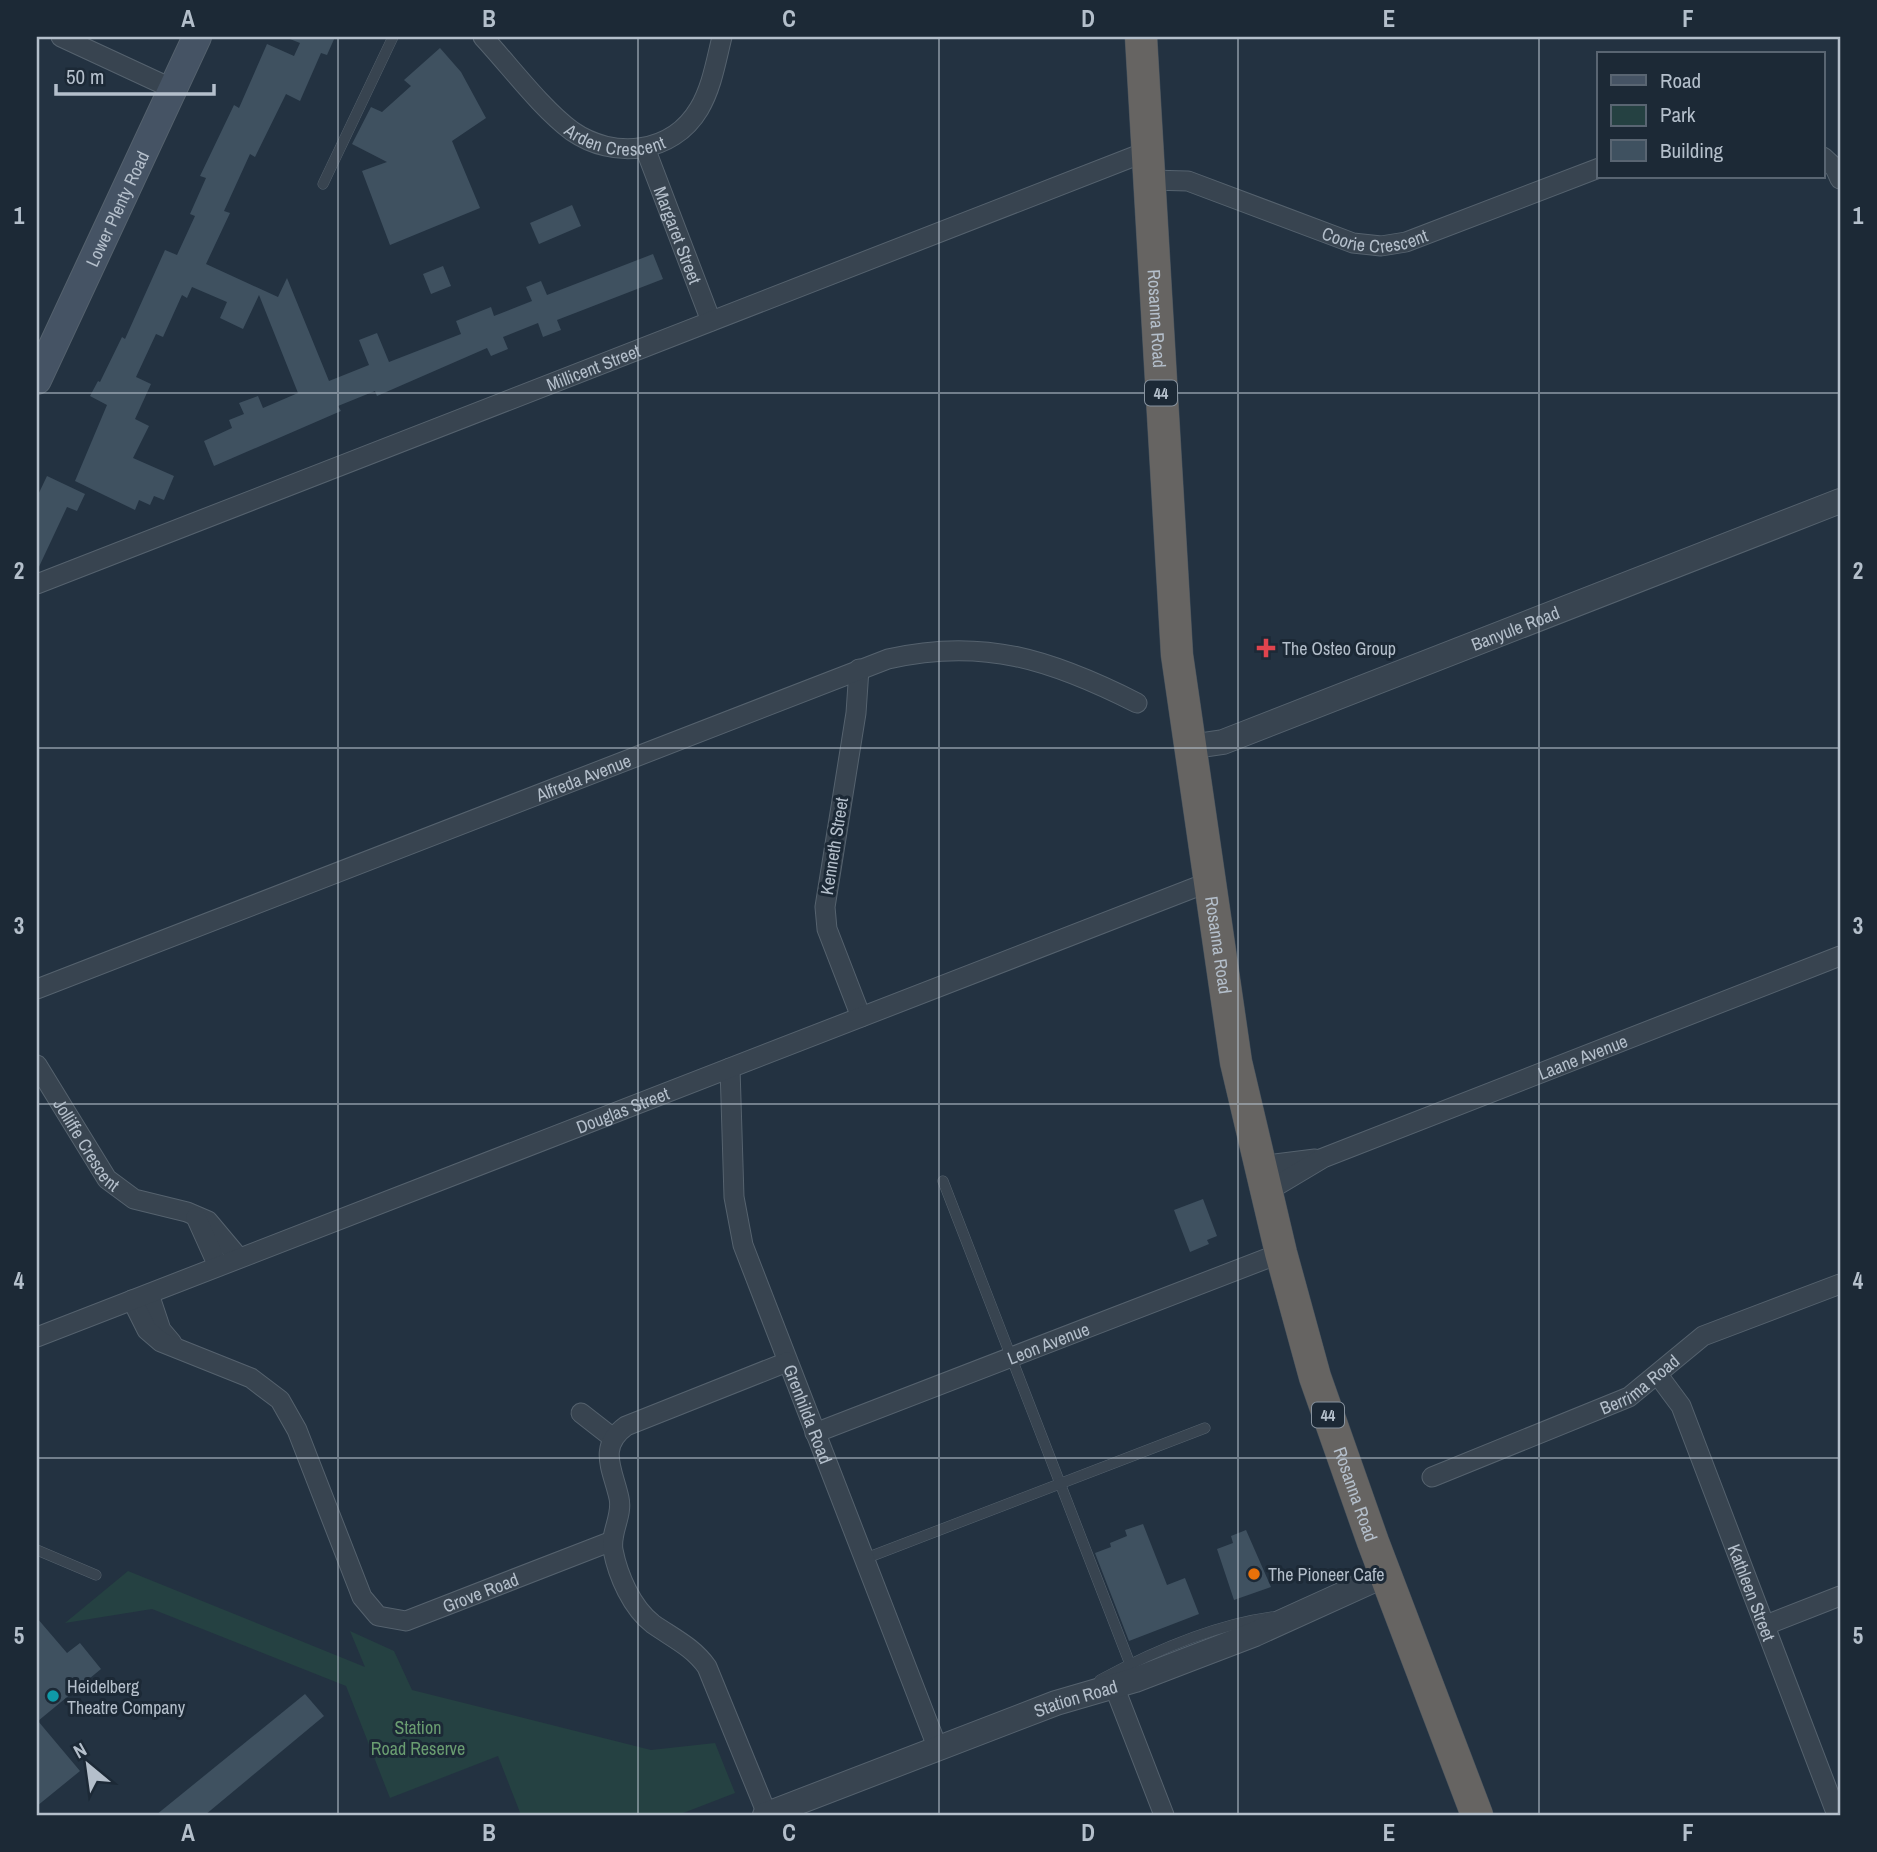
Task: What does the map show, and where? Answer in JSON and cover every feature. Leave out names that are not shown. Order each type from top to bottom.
[{"type":"highway","name":"Rosanna Road","points":[[1141,37],[1173,604],[1189,747],[1236,1062],[1262,1179],[1315,1377],[1385,1575],[1477,1815]]},
{"type":"main road","name":"Lower Plenty Road","points":[[37,380],[197,37]]},
{"type":"street","points":[[61,37],[173,89]]},
{"type":"street","name":"Arden Crescent","points":[[484,37],[571,130],[613,149],[645,148],[670,138],[693,119],[707,93],[722,37]]},
{"type":"street","name":"Margaret Street","points":[[645,148],[711,321]]},
{"type":"street","points":[[1825,159],[1835,168],[1840,179]]},
{"type":"street","name":"Coorie Crescent","points":[[1149,166],[1353,243],[1381,246],[1421,237],[1597,169]]},
{"type":"street","name":"Millicent Street","points":[[37,584],[711,321],[1149,166]]},
{"type":"street","name":"Banyule Road","points":[[1189,747],[1223,742],[1840,501]]},
{"type":"street","name":"Alfreda Avenue","points":[[37,989],[859,669],[912,653],[965,649],[993,651],[1074,672],[1137,703]]},
{"type":"street","name":"Kenneth Street","points":[[859,669],[856,713],[825,906],[827,929],[861,1017]]},
{"type":"street","name":"Douglas Street","points":[[37,1337],[1209,882]]},
{"type":"street","name":"Laane Avenue","points":[[1262,1179],[1323,1158],[1840,957]]},
{"type":"street","name":"Jolliffe Crescent","points":[[37,1065],[107,1179],[134,1199],[195,1216],[214,1226],[239,1258]]},
{"type":"street","name":"Grenhilda Road","points":[[730,1068],[734,1196],[739,1228],[787,1362],[938,1749]]},
{"type":"street","name":"Laane Avenue","points":[[1262,1179],[1323,1158]]},
{"type":"street","points":[[195,1216],[218,1266]]},
{"type":"street","name":"Leon Avenue","points":[[815,1433],[1281,1253]]},
{"type":"street","name":"Berrima Road","points":[[1432,1477],[1629,1397],[1703,1336],[1840,1284]]},
{"type":"street","name":"Grove Road","points":[[140,1297],[175,1346],[251,1378],[281,1400],[297,1430],[362,1597],[378,1616],[406,1621],[612,1541]]},
{"type":"street","points":[[767,1815],[707,1667],[693,1650],[652,1623],[638,1608],[621,1574],[612,1541],[620,1511],[618,1494],[607,1463],[613,1438],[634,1422],[787,1362]]},
{"type":"street","name":"Kathleen Street","points":[[1658,1375],[1681,1406],[1837,1815]]},
{"type":"street","points":[[581,1413],[613,1438]]},
{"type":"street","name":"Station Road","points":[[767,1815],[1111,1681],[1244,1638],[1385,1575]]},
{"type":"street","points":[[1766,1625],[1840,1596]]},
{"type":"street","points":[[1111,1681],[1164,1815]]},
{"type":"lane","points":[[323,184],[393,37]]},
{"type":"lane","points":[[943,1181],[1130,1664]]},
{"type":"lane","points":[[864,1559],[1205,1428]]},
{"type":"lane","points":[[37,1550],[96,1575]]},
{"type":"lane","points":[[1111,1681],[1130,1664],[1241,1621],[1302,1612]]},
{"type":"green space","name":"Station Road Reserve","points":[[128,1571],[365,1667],[350,1631],[394,1651],[412,1690],[651,1750],[715,1743],[735,1793],[678,1815],[521,1815],[498,1756],[390,1798],[346,1686],[152,1609],[65,1623]]},
{"type":"building","points":[[285,37],[335,37],[327,55],[321,53],[300,101],[286,94],[255,157],[250,154],[224,211],[230,213],[206,264],[278,297],[287,278],[329,381],[369,365],[359,340],[377,333],[389,362],[461,334],[456,321],[491,307],[494,316],[532,301],[526,287],[541,281],[547,295],[653,254],[663,279],[557,320],[561,330],[543,337],[538,323],[503,337],[508,349],[491,356],[487,348],[377,396],[375,391],[338,406],[341,411],[214,466],[204,441],[232,428],[229,420],[244,414],[239,403],[258,396],[263,408],[298,393],[259,295],[243,329],[220,318],[227,302],[192,287],[187,298],[182,295],[163,337],[156,334],[136,377],[151,384],[135,419],[149,426],[133,458],[174,476],[164,500],[154,496],[150,505],[139,500],[135,510],[75,481],[107,405],[90,396],[98,381],[100,382],[122,337],[125,339],[165,250],[177,255],[195,216],[190,214],[206,178],[200,176],[234,105],[239,108],[267,44],[294,56],[300,43]]},
{"type":"building","points":[[440,48],[461,72],[486,118],[452,141],[480,208],[390,245],[362,171],[387,162],[352,144],[371,107],[382,112],[411,86],[404,80]]},
{"type":"building","points":[[572,205],[581,226],[539,244],[530,223]]},
{"type":"building","points":[[443,266],[451,286],[431,294],[423,274]]},
{"type":"building","points":[[47,476],[85,494],[77,511],[67,507],[37,571],[37,497]]},
{"type":"building","points":[[1203,1199],[1217,1236],[1207,1240],[1209,1244],[1190,1252],[1174,1210]]},
{"type":"building","points":[[1143,1524],[1167,1585],[1185,1578],[1199,1614],[1129,1641],[1095,1553],[1111,1547],[1110,1543],[1127,1536],[1125,1530]]},
{"type":"building","points":[[1246,1530],[1271,1587],[1234,1600],[1217,1549],[1233,1543],[1231,1536]]},
{"type":"building","points":[[37,1618],[67,1653],[80,1643],[101,1669],[38,1721],[80,1771],[37,1806]]},
{"type":"building","points":[[305,1694],[324,1716],[205,1815],[156,1815]]},
{"type":"place","name":"The Osteo Group","points":[[1266,648]]},
{"type":"place","name":"The Pioneer Cafe","points":[[1254,1574]]},
{"type":"place","name":"Heidelberg Theatre Company","points":[[53,1696]]}]
